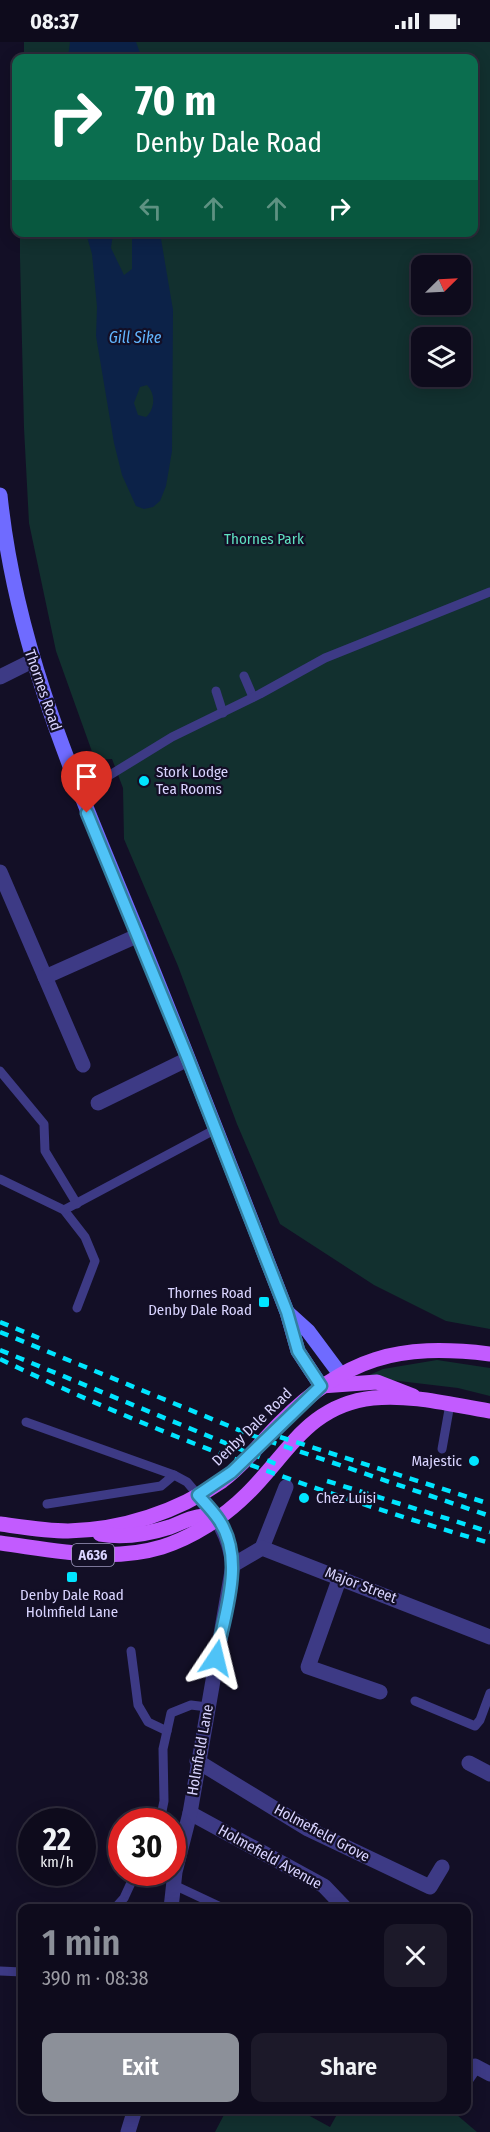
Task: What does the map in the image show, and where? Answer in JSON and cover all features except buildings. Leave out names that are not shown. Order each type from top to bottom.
[{"type":"main road","name":"Thornes Road","points":[[0,495],[20,613],[32,662],[79,794],[139,935],[216,1129],[287,1312],[298,1351],[321,1386]]},
{"type":"main road","name":"Thornes Road","points":[[287,1312],[308,1331],[340,1381]]},
{"type":"main road","name":"Denby Dale Road","points":[[0,1524],[65,1531],[148,1518],[198,1495],[232,1472],[321,1386],[340,1381],[369,1361],[411,1351],[454,1350],[490,1354]]},
{"type":"main road","name":"A636","points":[[340,1381],[377,1382],[415,1398]]},
{"type":"main road","points":[[336,1408],[340,1381]]},
{"type":"main road","name":"A636","points":[[0,1544],[102,1556],[163,1547],[219,1519],[247,1494],[294,1437],[315,1420],[336,1408],[375,1398],[415,1398],[490,1411]]},
{"type":"main road","name":"A636","points":[[83,1530],[111,1536],[139,1534],[169,1527],[195,1516],[207,1515],[219,1519]]},
{"type":"street","points":[[0,677],[32,662]]},
{"type":"street","points":[[0,872],[83,1065]]},
{"type":"street","points":[[45,977],[139,935]]},
{"type":"street","points":[[98,1102],[188,1059]]},
{"type":"street","points":[[233,1565],[262,1548],[286,1487]]},
{"type":"street","name":"Holmfield Lane","points":[[186,1831],[233,1565],[231,1546],[219,1519],[198,1495]]},
{"type":"street","name":"Major Street","points":[[262,1548],[490,1637]]},
{"type":"street","points":[[340,1577],[308,1667],[380,1692]]},
{"type":"street","name":"Holmefield Grove","points":[[197,1761],[308,1829],[430,1887],[442,1866]]},
{"type":"street","points":[[469,1763],[490,1774]]},
{"type":"street","name":"Holmefield Avenue","points":[[190,1813],[324,1886],[341,1904]]},
{"type":"street","name":"Holmfield Lane","points":[[172,1904],[174,1886]]},
{"type":"street","points":[[471,2072],[475,2066],[490,2074]]},
{"type":"street","points":[[128,2132],[133,2114]]},
{"type":"lane","points":[[79,794],[172,737],[325,658],[490,592]]},
{"type":"lane","points":[[244,676],[253,697]]},
{"type":"lane","points":[[216,691],[224,712]]},
{"type":"lane","points":[[0,1071],[44,1124],[45,1151],[76,1204]]},
{"type":"lane","points":[[64,1210],[216,1129]]},
{"type":"lane","points":[[0,1179],[64,1210],[85,1237],[95,1261],[77,1308]]},
{"type":"lane","points":[[442,1449],[450,1404]]},
{"type":"lane","points":[[26,1422],[174,1475],[187,1482],[198,1495]]},
{"type":"lane","points":[[47,1504],[161,1486],[174,1475]]},
{"type":"lane","points":[[131,1652],[138,1705],[148,1722],[167,1731]]},
{"type":"lane","points":[[415,1701],[475,1726],[480,1720],[490,1693]]},
{"type":"lane","points":[[163,1808],[163,1749],[171,1713],[191,1705],[207,1707]]},
{"type":"lane","points":[[119,1904],[130,1886]]},
{"type":"lane","points":[[176,1886],[214,1904]]},
{"type":"lane","points":[[0,1971],[18,1972]]},
{"type":"green space","name":"Thornes Park","points":[[24,42],[490,42],[490,1329],[446,1321],[374,1285],[280,1224],[237,1124],[178,966],[124,839],[123,788],[112,759],[95,760],[56,651],[29,523],[24,428],[20,237],[478,237],[478,54],[24,54]]},
{"type":"green space","points":[[437,1360],[490,1368],[490,1396],[458,1388],[365,1377],[383,1369]]},
{"type":"green space","points":[[224,2114],[306,2114],[330,2127],[337,2114],[456,2114],[477,2132],[215,2132]]},
{"type":"water","points":[[70,42],[136,42],[140,54],[68,54]]},
{"type":"water","name":"Gill Sike","points":[[87,237],[112,237],[111,248],[124,275],[132,269],[132,237],[161,237],[173,310],[172,451],[166,486],[160,501],[153,507],[144,509],[136,506],[122,475],[114,443],[96,336],[97,307],[92,254]],"holes":[[[147,385],[152,393],[153,401],[149,414],[146,417],[138,415],[134,403],[140,387]]]},
{"type":"railway","points":[[0,1322],[39,1338]]},
{"type":"railway","points":[[0,1332],[251,1435],[490,1516]]},
{"type":"railway","points":[[0,1350],[281,1466]]},
{"type":"railway","points":[[0,1359],[119,1413],[241,1462],[365,1505],[490,1543]]},
{"type":"railway","points":[[280,1437],[490,1504]]},
{"type":"railway","points":[[327,1481],[490,1532]]},
{"type":"place","name":"Stork Lodge Tea Rooms","points":[[144,781]]},
{"type":"place","name":"Thornes Road Denby Dale Road","points":[[264,1302]]},
{"type":"place","name":"Majestic","points":[[474,1461]]},
{"type":"place","name":"Chez Luisi","points":[[304,1498]]},
{"type":"place","name":"Denby Dale Road Holmfield Lane","points":[[72,1577]]},
{"type":"route","points":[[87,813],[139,935],[202,1094],[287,1312],[293,1340],[321,1386],[288,1415],[232,1472],[198,1495],[219,1519],[231,1546],[233,1565],[216,1658]]}]
